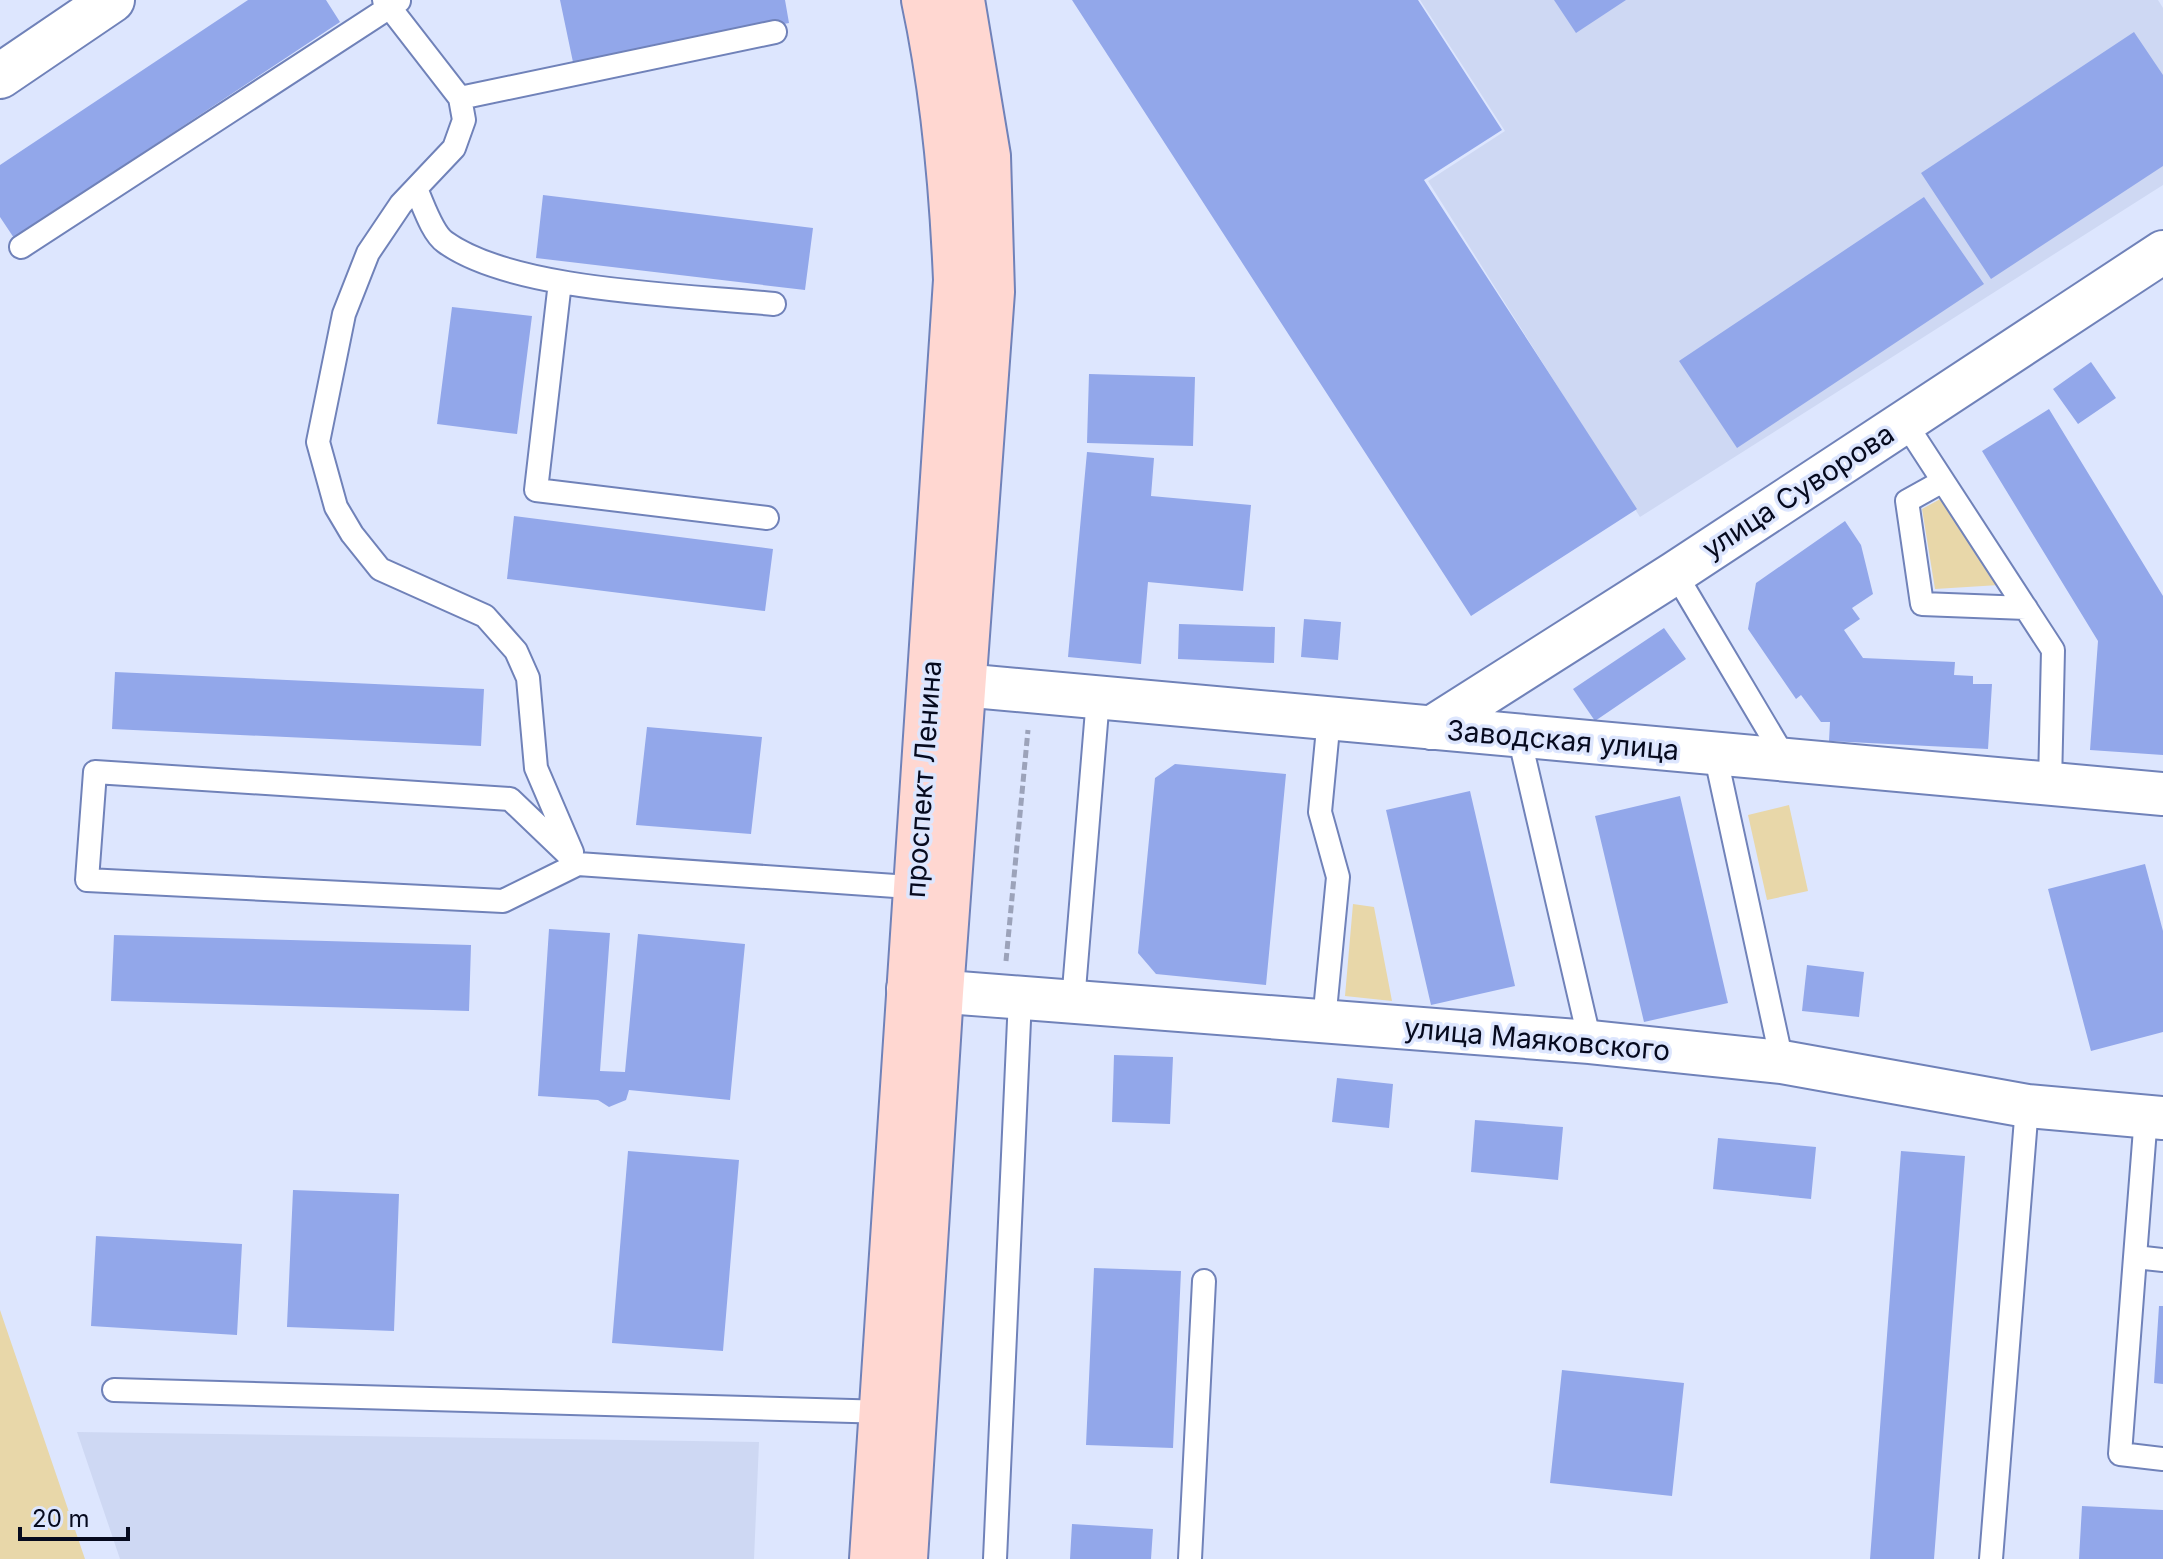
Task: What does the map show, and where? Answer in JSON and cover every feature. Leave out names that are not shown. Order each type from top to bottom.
[{"type":"main road","name":"проспект Ленина","points":[[872,1559],[896,1413],[932,889],[956,280],[952,176],[940,73],[924,0]]},
{"type":"main road","name":"проспект Ленина","points":[[932,889],[962,685],[992,292],[988,156],[962,0]]},
{"type":"main road","name":"проспект Ленина","points":[[896,1413],[905,1559]]},
{"type":"street","points":[[0,76],[112,0]]},
{"type":"street","name":"улица Суворова","points":[[1431,728],[1675,573],[1904,421],[2158,265]]},
{"type":"street","name":"Заводская улица","points":[[962,685],[2163,794]]},
{"type":"street","name":"улица Маяковского","points":[[924,990],[1013,982],[1073,1002],[1590,1042],[1782,1062],[2027,1106],[2154,1117]]},
{"type":"lane","points":[[21,247],[391,3],[460,98],[464,120],[454,148],[416,189],[368,253],[344,314],[318,442],[336,507],[352,534],[380,569],[485,616],[516,651],[528,678],[536,768],[578,864]]},
{"type":"lane","points":[[460,98],[775,32]]},
{"type":"lane","points":[[416,189],[442,241],[493,266],[560,282],[774,304]]},
{"type":"lane","points":[[560,282],[536,490],[767,518]]},
{"type":"lane","points":[[1904,421],[2053,650],[2050,784]]},
{"type":"lane","points":[[1943,481],[1907,501],[1922,604],[2026,608]]},
{"type":"lane","points":[[1675,573],[1786,760]]},
{"type":"lane","points":[[1073,1002],[1098,698]]},
{"type":"lane","points":[[1324,1021],[1338,877],[1321,821],[1329,718]]},
{"type":"lane","points":[[1519,736],[1590,1042]]},
{"type":"lane","points":[[1715,753],[1782,1062]]},
{"type":"lane","points":[[578,864],[510,799],[95,772],[87,880],[503,901],[578,864],[932,889]]},
{"type":"lane","points":[[995,1559],[1013,982]]},
{"type":"lane","points":[[1991,1559],[2027,1106]]},
{"type":"lane","points":[[2154,1117],[2135,1257],[2120,1454],[2163,1459]]},
{"type":"lane","points":[[2135,1257],[2163,1260]]},
{"type":"lane","points":[[1190,1559],[1204,1281]]},
{"type":"lane","points":[[114,1390],[896,1413]]},
{"type":"path","points":[[1013,982],[1028,730]]},
{"type":"shaded area","points":[[1420,0],[2158,0],[2163,8],[2163,185],[1640,517],[1428,181],[1505,131]]},
{"type":"shaded area","points":[[1944,497],[1999,585],[1935,589],[1922,509]]},
{"type":"shaded area","points":[[1789,805],[1808,891],[1767,900],[1748,815]]},
{"type":"shaded area","points":[[1353,904],[1374,907],[1392,1001],[1345,996]]},
{"type":"shaded area","points":[[0,1310],[85,1559],[0,1559]]},
{"type":"shaded area","points":[[77,1432],[759,1442],[754,1559],[120,1559]]},
{"type":"building","points":[[248,0],[326,0],[340,22],[14,238],[0,217],[0,165]]},
{"type":"building","points":[[560,0],[785,0],[789,23],[574,67]]},
{"type":"building","points":[[1072,0],[1418,0],[1502,130],[1424,180],[1637,509],[1471,616]]},
{"type":"building","points":[[1554,0],[1626,0],[1576,33]]},
{"type":"building","points":[[2134,32],[2163,75],[2163,166],[1991,279],[1921,173]]},
{"type":"building","points":[[543,195],[813,228],[805,290],[536,258]]},
{"type":"building","points":[[1924,197],[1984,284],[1737,448],[1679,361]]},
{"type":"building","points":[[452,307],[532,316],[517,434],[437,424]]},
{"type":"building","points":[[2091,362],[2116,398],[2078,424],[2053,389]]},
{"type":"building","points":[[1089,374],[1195,377],[1193,446],[1087,443]]},
{"type":"building","points":[[2049,409],[2163,596],[2163,755],[2090,750],[2098,641],[1982,451]]},
{"type":"building","points":[[1087,452],[1154,458],[1151,496],[1251,505],[1243,591],[1148,582],[1141,664],[1068,657]]},
{"type":"building","points":[[514,516],[773,549],[765,611],[507,579]]},
{"type":"building","points":[[1845,521],[1861,545],[1873,594],[1852,608],[1860,619],[1844,630],[1863,658],[1955,662],[1954,675],[1973,676],[1973,684],[1992,684],[1988,749],[1829,741],[1830,722],[1821,722],[1801,695],[1796,699],[1748,629],[1756,583]]},
{"type":"building","points":[[1304,619],[1341,622],[1338,660],[1301,657]]},
{"type":"building","points":[[1179,624],[1275,627],[1274,663],[1178,659]]},
{"type":"building","points":[[1664,628],[1686,659],[1595,721],[1573,689]]},
{"type":"building","points":[[115,672],[484,689],[481,746],[112,729]]},
{"type":"building","points":[[647,727],[762,737],[751,834],[636,825]]},
{"type":"building","points":[[1175,764],[1286,774],[1266,985],[1156,974],[1138,953],[1155,778]]},
{"type":"building","points":[[1470,791],[1515,986],[1431,1005],[1386,810]]},
{"type":"building","points":[[1680,796],[1728,1003],[1644,1022],[1595,816]]},
{"type":"building","points":[[2145,864],[2163,931],[2163,1032],[2091,1051],[2048,889]]},
{"type":"building","points":[[549,929],[610,933],[600,1071],[625,1072],[638,934],[745,944],[730,1100],[629,1090],[626,1100],[609,1107],[598,1100],[538,1096]]},
{"type":"building","points":[[114,935],[471,945],[469,1011],[111,1001]]},
{"type":"building","points":[[1807,965],[1864,972],[1859,1017],[1802,1011]]},
{"type":"building","points":[[1114,1055],[1173,1057],[1170,1124],[1112,1122]]},
{"type":"building","points":[[1337,1078],[1393,1084],[1389,1128],[1332,1122]]},
{"type":"building","points":[[1475,1120],[1563,1127],[1558,1180],[1471,1172]]},
{"type":"building","points":[[1718,1138],[1816,1147],[1811,1199],[1713,1189]]},
{"type":"building","points":[[628,1151],[739,1160],[723,1351],[612,1343]]},
{"type":"building","points":[[1901,1151],[1965,1156],[1934,1559],[1870,1559]]},
{"type":"building","points":[[293,1190],[399,1194],[394,1331],[287,1327]]},
{"type":"building","points":[[96,1236],[242,1244],[237,1335],[91,1326]]},
{"type":"building","points":[[1094,1268],[1181,1271],[1173,1448],[1086,1445]]},
{"type":"building","points":[[2159,1306],[2163,1306],[2163,1384],[2154,1383]]},
{"type":"building","points":[[1562,1370],[1684,1383],[1672,1496],[1550,1483]]},
{"type":"building","points":[[2082,1506],[2163,1510],[2163,1559],[2079,1559]]},
{"type":"building","points":[[1072,1524],[1153,1529],[1151,1559],[1070,1559]]}]
